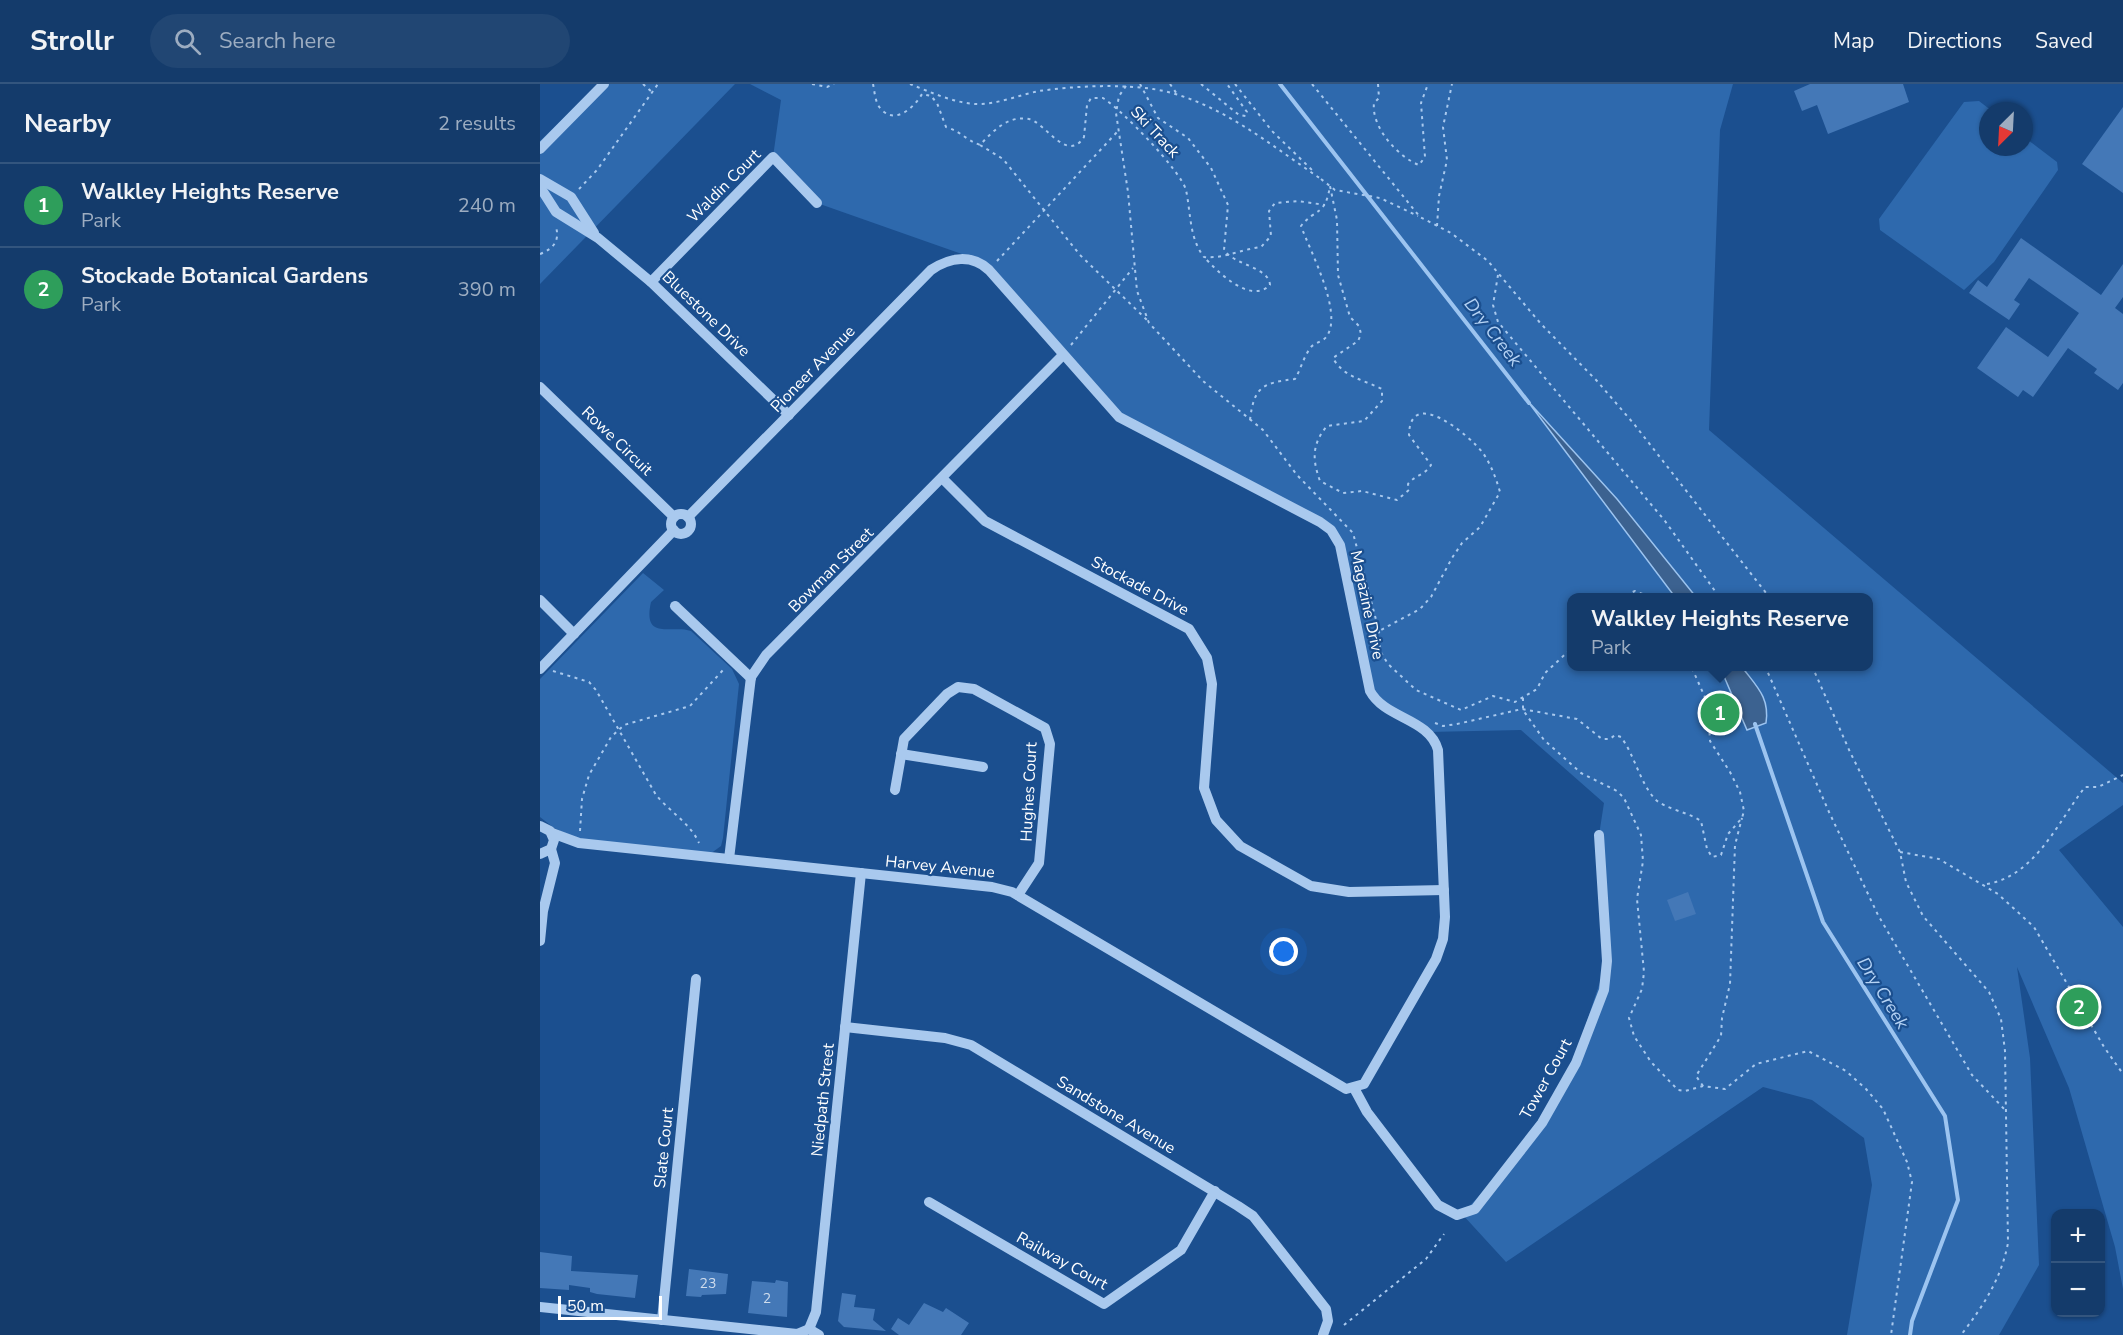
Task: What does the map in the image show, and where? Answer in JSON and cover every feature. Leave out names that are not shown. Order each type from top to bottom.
[{"type":"street","points":[[540,149],[604,84]]},
{"type":"street","name":"Waldin Court","points":[[651,282],[773,157],[817,203]]},
{"type":"street","name":"Bluestone Drive","points":[[540,179],[571,197],[598,238]]},
{"type":"street","name":"Bluestone Drive","points":[[540,187],[556,212],[598,238],[651,282],[789,415]]},
{"type":"street","name":"Magazine Drive","points":[[969,257],[989,270],[1119,417],[1320,522],[1336,535],[1370,691],[1379,703],[1428,732],[1436,744],[1445,926],[1436,959],[1364,1084],[1354,1088]]},
{"type":"street","name":"Pioneer Avenue","points":[[688,517],[931,270],[942,264],[969,257]]},
{"type":"street","name":"Bowman Street","points":[[729,859],[751,678],[766,655],[1064,355]]},
{"type":"street","name":"Rowe Circuit","points":[[540,387],[674,517]]},
{"type":"street","name":"Stockade Drive","points":[[943,479],[985,521],[1190,629],[1207,658],[1212,684],[1204,788],[1216,820],[1240,846],[1311,886],[1349,892],[1444,890]]},
{"type":"street","points":[[680,514],[688,517],[690,525],[688,531],[681,533],[674,530],[671,523],[674,517],[680,514]]},
{"type":"street","points":[[541,668],[674,530]]},
{"type":"street","points":[[540,600],[574,634]]},
{"type":"street","points":[[675,606],[751,678]]},
{"type":"street","name":"Hughes Court","points":[[894,790],[904,739],[947,694],[958,687],[974,689],[1045,728],[1050,744],[1039,863],[1018,895]]},
{"type":"street","points":[[902,754],[983,768]]},
{"type":"street","points":[[540,941],[544,903],[555,863],[548,850],[554,840],[544,828]]},
{"type":"street","name":"Harvey Avenue","points":[[544,828],[579,843],[992,887],[1018,895],[1340,1087],[1354,1088]]},
{"type":"street","name":"Tower Court","points":[[1354,1088],[1367,1112],[1438,1205],[1457,1215],[1475,1209],[1542,1123],[1576,1063],[1604,990],[1607,961],[1599,835]]},
{"type":"street","name":"Harvey Avenue","points":[[548,850],[579,843]]},
{"type":"street","name":"Niedpath Street","points":[[809,1329],[816,1312],[861,873]]},
{"type":"street","name":"Slate Court","points":[[662,1320],[696,979]]},
{"type":"street","name":"Sandstone Avenue","points":[[845,1027],[945,1038],[970,1045],[1215,1191],[1253,1216],[1326,1309],[1328,1321],[1323,1335]]},
{"type":"street","name":"Railway Court","points":[[929,1202],[1104,1304],[1181,1250],[1215,1191]]},
{"type":"street","points":[[540,1307],[797,1334],[809,1329],[819,1335]]},
{"type":"path","points":[[643,84],[653,93]]},
{"type":"path","points":[[571,197],[597,170],[658,84]]},
{"type":"path","points":[[812,84],[827,87],[834,84]]},
{"type":"path","points":[[873,84],[876,99],[883,112],[890,115],[905,112],[915,105],[922,94],[931,96],[937,103],[946,127],[964,133],[969,141],[1003,159],[1080,255],[1149,323],[1203,381],[1250,420],[1252,403],[1258,392],[1266,384],[1295,379],[1307,354],[1313,346],[1326,338],[1329,330],[1332,318],[1326,292],[1301,226],[1306,219],[1321,212],[1328,200],[1330,186]]},
{"type":"path","points":[[910,84],[939,96],[976,105],[1039,91],[1087,86],[1141,86],[1177,94],[1249,129],[1335,190],[1380,198],[1437,226],[1473,249],[1499,273],[1541,324],[1634,424],[1767,593]]},
{"type":"path","points":[[1170,84],[1177,94]]},
{"type":"path","points":[[1201,84],[1233,111],[1246,116],[1247,112],[1227,84]]},
{"type":"path","points":[[1235,84],[1272,131],[1321,179]]},
{"type":"path","points":[[1312,84],[1420,217]]},
{"type":"path","points":[[1378,84],[1379,98],[1374,103],[1373,111],[1375,120],[1400,152],[1419,165],[1425,157],[1421,103],[1428,84]]},
{"type":"path","points":[[1437,226],[1438,196],[1447,160],[1443,127],[1452,84]]},
{"type":"path","points":[[1126,86],[1119,96],[1116,108],[1118,131],[1128,192],[1137,291],[1149,323]]},
{"type":"path","points":[[1141,86],[1158,118],[1188,138],[1211,168],[1228,205],[1223,243],[1227,255],[1263,273],[1271,282],[1268,287],[1250,289],[1232,283],[1204,257]]},
{"type":"path","name":"Ski Track","points":[[980,145],[1001,125],[1014,120],[1029,119],[1041,124],[1053,138],[1065,145],[1074,145],[1084,137],[1087,105],[1091,98],[1103,98],[1116,108],[1142,136],[1151,141],[1178,174],[1186,189],[1197,248],[1204,257]]},
{"type":"path","points":[[989,270],[1042,210],[1118,131]]},
{"type":"path","points":[[1330,186],[1337,220],[1338,275],[1350,317],[1359,326],[1360,334],[1358,340],[1333,358],[1337,367],[1356,379],[1382,389],[1382,401],[1364,421],[1327,426],[1322,432],[1315,443],[1313,455],[1320,481],[1343,494],[1362,491],[1397,500],[1404,496],[1410,490],[1408,484],[1413,478],[1427,472],[1431,465],[1409,435],[1411,421],[1416,415],[1425,412],[1442,419],[1482,452],[1496,477],[1500,492],[1480,528],[1462,543],[1452,558],[1431,597],[1420,609],[1375,633],[1370,643]]},
{"type":"path","points":[[1204,257],[1227,255],[1243,249],[1261,247],[1267,243],[1271,236],[1269,211],[1275,203],[1298,201],[1325,205]]},
{"type":"path","points":[[540,254],[551,249],[555,242],[557,228],[550,221],[556,212]]},
{"type":"path","points":[[1064,355],[1134,267]]},
{"type":"path","points":[[1499,273],[1493,305],[1498,322],[1665,520],[1717,593]]},
{"type":"path","points":[[1401,679],[1416,690],[1461,710],[1493,696],[1515,702],[1538,689],[1545,673],[1567,653]]},
{"type":"path","points":[[579,843],[582,799],[589,775],[611,737],[624,725],[690,706],[732,660]]},
{"type":"path","points":[[541,668],[589,682],[656,795],[667,809],[696,834],[705,857]]},
{"type":"path","points":[[1692,671],[1708,704],[1710,741],[1740,792],[1744,811],[1735,845],[1731,984],[1722,1018],[1721,1036],[1696,1076],[1703,1086]]},
{"type":"path","points":[[1767,671],[1829,812],[1878,915],[1972,1075],[2007,1112]]},
{"type":"path","points":[[1814,671],[1855,763],[1900,852],[1906,882],[1923,916],[1989,992],[2001,1019],[2007,1112],[2008,1243],[2004,1267],[1994,1289],[1961,1335]]},
{"type":"path","points":[[1523,698],[1523,710],[1544,740],[1581,773],[1617,791],[1631,811],[1641,835],[1643,861],[1637,899],[1644,972],[1642,989],[1629,1018],[1634,1036],[1651,1062],[1678,1090],[1685,1092],[1703,1086],[1725,1089],[1756,1064],[1808,1052],[1846,1071],[1883,1109],[1901,1144],[1912,1182],[1891,1335]]},
{"type":"path","points":[[1434,723],[1443,726],[1523,710],[1577,719],[1602,739],[1610,739],[1615,735],[1621,737],[1656,800],[1669,807],[1690,813],[1701,821],[1707,849],[1712,857],[1721,855],[1728,834],[1742,818]]},
{"type":"path","points":[[1986,885],[2018,874],[2042,848],[2085,787],[2098,787],[2123,775]]},
{"type":"path","points":[[1900,852],[1940,859],[1986,885],[2034,927],[2104,1047],[2123,1074]]},
{"type":"path","points":[[1344,1325],[1426,1259],[1444,1234]]},
{"type":"shaded area","points":[[599,84],[735,84],[540,284],[540,141]]},
{"type":"shaded area","points":[[750,84],[1733,84],[1720,130],[1709,430],[2123,783],[2123,805],[2059,850],[2123,927],[2123,1289],[2105,1209],[2069,1088],[2017,967],[2030,1058],[2039,1265],[1999,1335],[1847,1335],[1872,1185],[1864,1138],[1812,1100],[1763,1087],[1506,1262],[1462,1214],[1509,1164],[1568,1078],[1607,961],[1599,835],[1604,803],[1521,730],[1428,732],[1373,697],[1336,535],[1119,417],[976,259],[817,203],[773,157],[781,100]]},
{"type":"shaded area","points":[[1964,102],[1980,102],[1979,156],[2033,156],[2033,144],[2057,162],[2058,170],[1994,262],[1964,290],[1880,230],[1879,219]]},
{"type":"shaded area","points":[[1526,399],[1617,499],[1693,593],[1672,593]]},
{"type":"shaded area","points":[[643,573],[664,590],[651,602],[649,614],[655,627],[691,631],[732,669],[739,684],[723,838],[721,846],[710,854],[580,840],[554,828],[540,817],[540,679]]},
{"type":"shaded area","points":[[1722,671],[1745,671],[1764,699],[1766,723],[1747,730]]},
{"type":"building","points":[[1810,84],[1903,84],[1909,102],[1828,134],[1817,105],[1802,111],[1794,91]]},
{"type":"building","points":[[2123,107],[2123,193],[2082,164]]},
{"type":"building","points":[[2021,238],[2101,295],[2123,264],[2123,297],[2115,308],[2123,314],[2123,383],[2118,390],[2094,373],[2097,369],[2068,348],[2033,397],[2023,390],[2018,397],[1977,368],[2006,327],[2048,357],[2079,313],[2029,278],[2014,300],[2020,304],[2009,320],[1969,293],[1978,280],[1987,287]]},
{"type":"building","points":[[1688,892],[1696,914],[1675,921],[1667,900]]},
{"type":"building","points":[[540,1252],[572,1256],[571,1271],[638,1275],[635,1298],[597,1294],[590,1292],[590,1288],[569,1285],[569,1290],[540,1288]]},
{"type":"building","points":[[689,1269],[728,1274],[726,1294],[686,1296]]},
{"type":"building","points":[[776,1280],[788,1282],[787,1317],[748,1313],[752,1281],[775,1283]]},
{"type":"building","points":[[842,1293],[856,1295],[854,1307],[875,1309],[873,1320],[886,1331],[844,1327],[838,1321]]},
{"type":"building","points":[[924,1303],[943,1312],[946,1308],[969,1323],[961,1335],[899,1335],[891,1329],[898,1318],[909,1325]]},
{"type":"waterway","name":"Dry Creek","points":[[1280,84],[1529,403]]},
{"type":"waterway","name":"Dry Creek","points":[[1755,724],[1823,922],[1945,1116],[1958,1200],[1912,1321],[1910,1335]]},
{"type":"place","name":"Walkley Heights Reserve","points":[[1720,713]]},
{"type":"place","name":"Stockade Botanical Gardens","points":[[2079,1007]]}]
